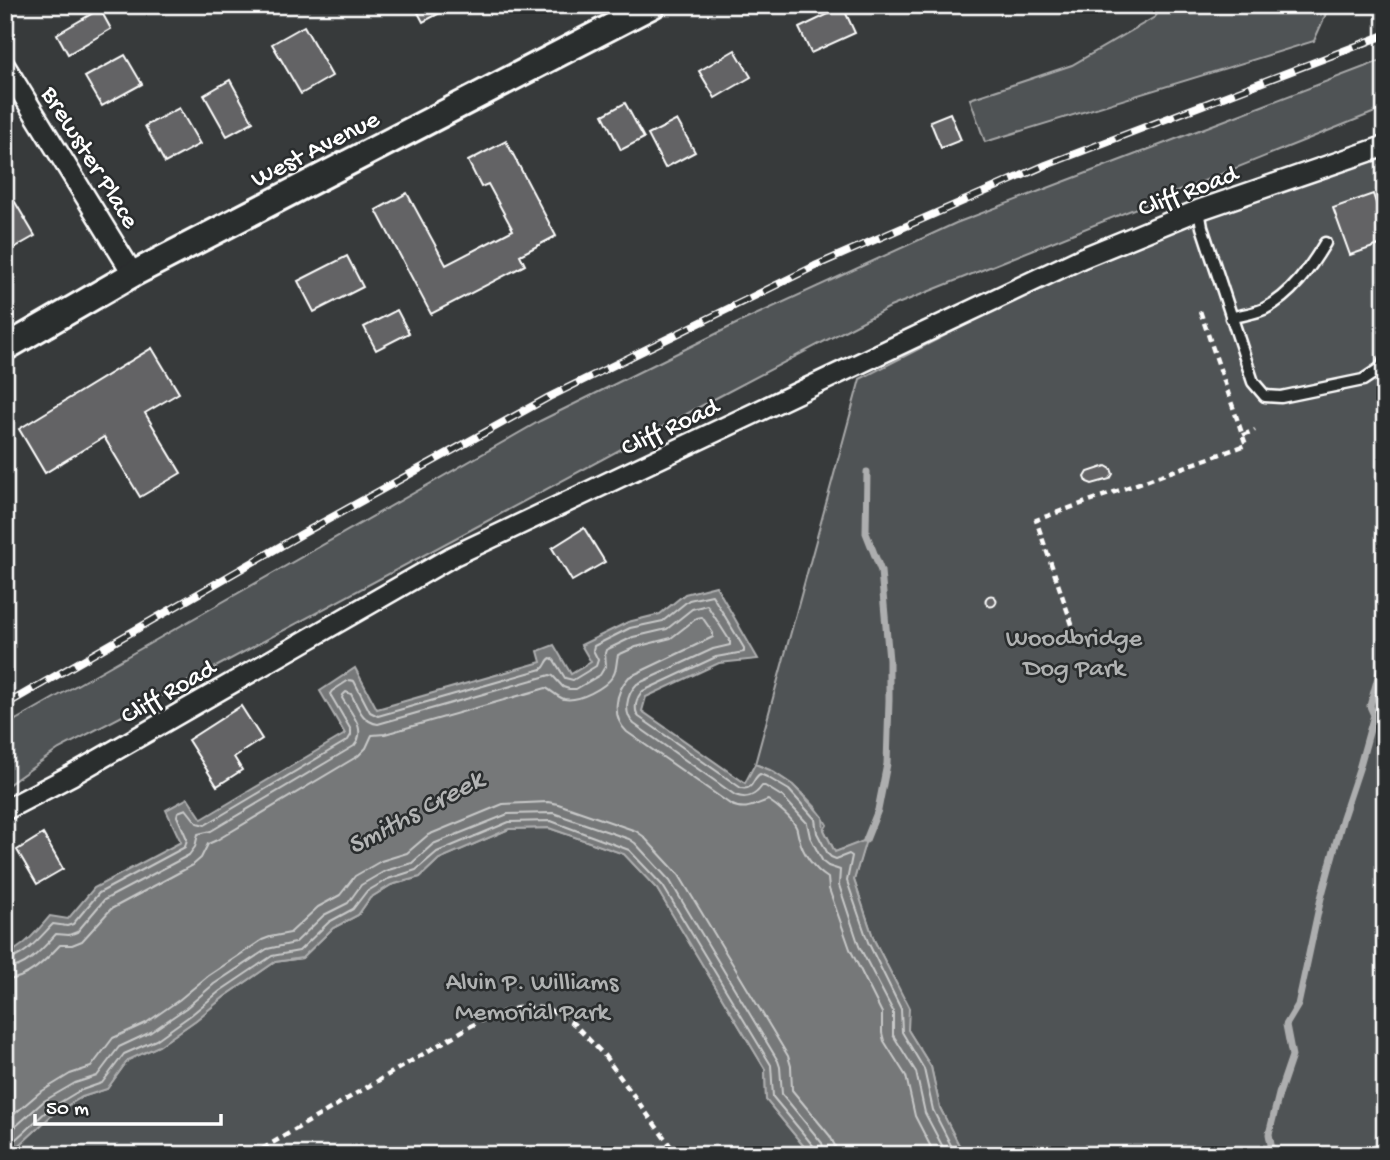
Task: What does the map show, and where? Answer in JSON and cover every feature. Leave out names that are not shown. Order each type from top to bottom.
[{"type":"street","name":"West Avenue","points":[[5,348],[133,274],[653,5]]},
{"type":"street","name":"Brewster Place","points":[[5,66],[133,274]]},
{"type":"street","name":"Cliff Road","points":[[5,810],[72,775],[453,556],[1082,258],[1199,210],[1385,146]]},
{"type":"lane","points":[[1199,210],[1202,228],[1253,382],[1265,396],[1281,397],[1363,380],[1381,368],[1385,360]]},
{"type":"lane","points":[[1231,318],[1264,309],[1290,291],[1309,269],[1325,243]]},
{"type":"path","points":[[1076,636],[1036,520],[1246,445],[1199,308]]},
{"type":"path","points":[[1243,435],[1255,430]]},
{"type":"path","points":[[251,1155],[492,1015],[533,1007],[548,1009],[574,1024],[604,1055],[677,1155]]},
{"type":"green space","points":[[1163,5],[1330,5],[1314,41],[985,142],[970,99],[1072,65],[1155,17]]},
{"type":"green space","points":[[1385,59],[1385,108],[890,307],[59,749],[5,787],[5,726],[540,421],[740,322],[956,223]]},
{"type":"green space","name":"Woodbridge Dog Park","points":[[1385,155],[1385,1155],[964,1155],[940,1108],[931,1067],[908,1030],[908,1008],[874,940],[854,880],[865,841],[835,852],[824,830],[827,825],[822,815],[806,797],[776,774],[755,764],[860,379],[1084,264],[1257,195]]},
{"type":"green space","name":"Alvin P. Williams Memorial Park","points":[[549,828],[624,854],[657,889],[765,1069],[766,1100],[811,1155],[9,1155],[53,1114],[82,1097],[107,1089],[128,1060],[159,1046],[275,962],[302,958],[333,928],[358,915],[370,898],[391,885],[420,877],[439,859],[509,829]]},
{"type":"water","name":"Smiths Creek","points":[[716,586],[758,659],[719,663],[646,697],[642,711],[745,783],[755,764],[793,785],[823,817],[824,830],[835,852],[866,840],[854,880],[874,940],[909,1008],[908,1030],[931,1067],[940,1108],[964,1155],[811,1155],[766,1100],[765,1069],[657,889],[624,854],[549,828],[509,829],[439,859],[420,877],[391,885],[370,898],[358,915],[333,928],[302,958],[275,962],[159,1046],[128,1060],[107,1089],[82,1097],[53,1114],[9,1155],[5,1155],[5,954],[24,944],[50,916],[68,919],[94,888],[181,842],[166,810],[188,798],[202,819],[345,734],[320,691],[355,668],[377,709],[541,662],[538,651],[554,645],[571,674],[591,662],[581,645],[628,622],[660,614],[685,594]]},
{"type":"building","points":[[414,5],[455,5],[423,22]]},
{"type":"building","points":[[843,7],[855,33],[811,53],[799,28]]},
{"type":"building","points":[[100,9],[111,29],[68,54],[57,34]]},
{"type":"building","points":[[304,26],[332,76],[301,94],[272,44]]},
{"type":"building","points":[[735,50],[751,77],[715,98],[699,71]]},
{"type":"building","points":[[125,55],[142,84],[102,106],[85,77]]},
{"type":"building","points":[[230,80],[253,122],[227,136],[204,95]]},
{"type":"building","points":[[625,103],[644,138],[621,150],[603,115]]},
{"type":"building","points":[[179,108],[200,144],[165,163],[145,126]]},
{"type":"building","points":[[950,113],[961,140],[941,148],[930,121]]},
{"type":"building","points":[[677,120],[695,152],[665,168],[648,135]]},
{"type":"building","points":[[506,141],[556,236],[520,255],[525,265],[431,314],[376,210],[407,193],[446,265],[513,230],[488,184],[481,187],[468,161]]},
{"type":"building","points":[[1373,194],[1385,229],[1385,243],[1350,255],[1333,208]]},
{"type":"building","points":[[15,202],[35,236],[5,253],[5,208]]},
{"type":"building","points":[[347,256],[363,287],[314,312],[298,281]]},
{"type":"building","points":[[397,310],[409,333],[376,350],[364,327]]},
{"type":"building","points":[[152,348],[179,393],[145,413],[181,473],[140,497],[104,437],[45,473],[19,429]]},
{"type":"building","points":[[1106,466],[1113,474],[1110,479],[1092,484],[1087,482],[1085,477],[1088,472]]},
{"type":"building","points":[[584,528],[605,562],[572,581],[552,548]]},
{"type":"building","points":[[991,595],[997,601],[991,607],[985,601]]},
{"type":"building","points":[[241,706],[262,739],[234,757],[242,770],[217,786],[188,740]]},
{"type":"building","points":[[43,834],[63,869],[37,884],[17,850]]},
{"type":"waterway","points":[[866,840],[878,810],[887,764],[889,700],[889,660],[881,571],[866,533],[867,472]]},
{"type":"waterway","points":[[1273,1155],[1269,1134],[1292,1056],[1286,1025],[1298,1005],[1321,898],[1374,715],[1370,706],[1385,652]]},
{"type":"railway","points":[[5,705],[300,535],[549,397],[815,266],[1046,165],[1385,35]]}]
